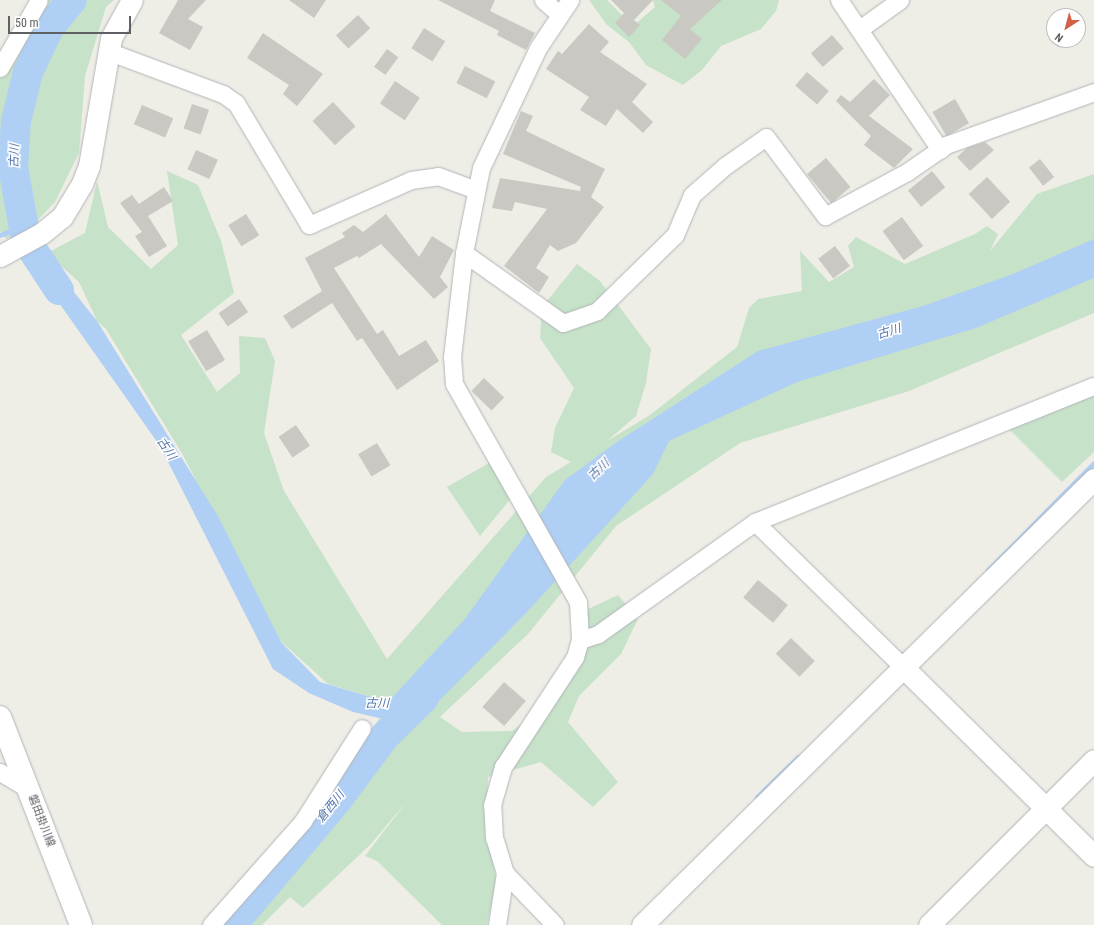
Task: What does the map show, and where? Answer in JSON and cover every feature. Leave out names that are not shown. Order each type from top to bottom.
[{"type":"main road","name":"磐田掛川線","points":[[0,717],[82,925]]},
{"type":"street","points":[[0,68],[39,0]]},
{"type":"street","points":[[543,0],[558,13]]},
{"type":"street","points":[[497,925],[505,873],[494,838],[492,805],[503,767],[575,657],[580,640],[578,602],[567,579],[516,494],[454,384],[452,357],[464,253],[481,168],[508,105],[558,13],[570,0]]},
{"type":"street","points":[[839,0],[861,28],[940,150]]},
{"type":"street","points":[[861,28],[900,0]]},
{"type":"street","points":[[7,252],[42,233],[62,217],[89,166],[116,24],[129,1]]},
{"type":"street","points":[[110,52],[223,94],[236,103],[309,225],[411,180],[438,176],[476,190]]},
{"type":"street","points":[[464,253],[563,323],[597,311],[675,235],[692,195],[725,166],[766,137],[825,216],[907,172],[940,150],[1094,92]]},
{"type":"street","points":[[580,640],[598,634],[755,522],[1094,386]]},
{"type":"street","points":[[642,925],[1094,479]]},
{"type":"street","points":[[755,522],[1094,856]]},
{"type":"street","points":[[210,925],[303,821],[362,728]]},
{"type":"street","points":[[929,925],[1094,760]]},
{"type":"street","points":[[0,772],[28,789]]},
{"type":"street","points":[[505,873],[555,925]]},
{"type":"green space","points":[[43,0],[114,0],[106,7],[85,76],[79,153],[55,202],[34,224],[6,239],[0,231],[0,78]]},
{"type":"green space","points":[[589,0],[607,0],[633,26],[655,7],[653,0],[779,0],[776,11],[761,29],[721,46],[702,70],[683,85],[646,65],[629,42],[607,25]]},
{"type":"green space","points":[[167,171],[198,185],[221,241],[234,293],[181,335],[217,392],[240,373],[239,336],[265,338],[275,361],[264,433],[284,491],[387,659],[546,477],[571,462],[551,452],[555,428],[574,388],[540,338],[542,307],[577,264],[600,281],[651,349],[646,383],[636,416],[607,441],[650,415],[737,347],[749,308],[758,299],[802,291],[800,251],[829,282],[854,267],[848,246],[856,237],[905,264],[975,234],[987,226],[998,234],[990,251],[1037,194],[1094,174],[1094,313],[909,391],[740,443],[616,526],[528,634],[440,717],[462,732],[512,731],[542,708],[552,693],[584,611],[618,595],[638,619],[621,654],[579,696],[568,722],[618,782],[593,807],[541,762],[488,777],[487,815],[496,882],[487,925],[442,925],[377,861],[365,856],[407,801],[370,845],[303,908],[290,897],[262,925],[218,925],[346,765],[403,686],[388,702],[328,684],[274,635],[183,455],[106,329],[97,321],[79,282],[47,253],[85,233],[97,181],[108,227],[151,269],[178,245]]},
{"type":"green space","points":[[1094,392],[1094,452],[1062,482],[1009,429]]},
{"type":"green space","points":[[489,463],[512,497],[480,536],[447,487]]},
{"type":"water","points":[[1094,239],[1094,278],[976,328],[797,382],[669,441],[653,474],[527,612],[431,709],[399,732],[388,720],[353,712],[309,693],[273,669],[160,446],[28,259],[43,253],[97,321],[219,518],[281,642],[320,682],[388,702],[464,620],[565,480],[617,442],[758,351],[923,306],[1013,274]]},
{"type":"building","points":[[178,0],[206,0],[188,19],[203,27],[190,50],[159,33]]},
{"type":"building","points":[[289,0],[326,0],[314,18]]},
{"type":"building","points":[[438,0],[495,0],[490,11],[535,33],[526,50],[497,35],[499,31]]},
{"type":"building","points":[[611,0],[653,0],[634,20],[640,25],[629,37],[615,23],[624,13]]},
{"type":"building","points":[[661,0],[722,0],[690,29],[702,39],[685,59],[662,40],[681,16]]},
{"type":"building","points":[[358,15],[370,28],[348,49],[336,35]]},
{"type":"building","points":[[589,24],[609,42],[600,52],[647,84],[632,102],[653,122],[643,133],[617,109],[606,126],[580,110],[589,97],[546,69],[558,51],[562,54]]},
{"type":"building","points":[[424,28],[445,41],[432,62],[411,48]]},
{"type":"building","points":[[263,33],[323,74],[297,106],[283,94],[289,85],[247,58]]},
{"type":"building","points":[[832,35],[844,49],[823,67],[811,53]]},
{"type":"building","points":[[387,49],[398,57],[385,75],[374,67]]},
{"type":"building","points":[[465,66],[495,81],[487,98],[456,83]]},
{"type":"building","points":[[807,72],[829,91],[817,105],[795,86]]},
{"type":"building","points":[[874,79],[890,95],[869,116],[913,149],[894,168],[864,145],[871,136],[836,101],[841,95],[850,102]]},
{"type":"building","points":[[395,81],[420,98],[405,120],[380,103]]},
{"type":"building","points":[[955,99],[969,123],[946,136],[932,112]]},
{"type":"building","points":[[333,102],[356,126],[335,145],[313,121]]},
{"type":"building","points":[[192,104],[209,110],[201,134],[184,129]]},
{"type":"building","points":[[142,105],[173,118],[165,138],[134,124]]},
{"type":"building","points":[[521,111],[533,116],[526,131],[605,169],[591,197],[604,207],[576,243],[558,251],[550,245],[536,268],[549,277],[539,293],[504,266],[547,209],[515,202],[512,211],[492,208],[500,178],[580,191],[581,187],[503,154]]},
{"type":"building","points":[[985,142],[994,150],[970,171],[957,157],[967,148]]},
{"type":"building","points":[[196,150],[218,160],[209,179],[187,169]]},
{"type":"building","points":[[826,158],[850,187],[831,203],[807,174]]},
{"type":"building","points":[[1040,159],[1054,177],[1043,186],[1029,168]]},
{"type":"building","points":[[932,171],[945,187],[921,207],[908,191]]},
{"type":"building","points":[[987,177],[1010,202],[992,219],[969,194]]},
{"type":"building","points":[[164,187],[173,201],[148,216],[167,246],[149,257],[135,236],[142,232],[120,203],[132,195],[139,204]]},
{"type":"building","points":[[246,214],[259,235],[241,246],[228,225]]},
{"type":"building","points":[[386,214],[419,257],[432,236],[454,250],[440,277],[448,287],[434,299],[381,244],[359,258],[357,256],[334,268],[377,334],[383,330],[399,356],[426,340],[439,361],[397,390],[362,338],[357,341],[332,303],[292,329],[283,316],[322,291],[305,258],[345,237],[342,233],[354,225],[363,232]]},
{"type":"building","points":[[902,217],[923,246],[904,260],[883,231]]},
{"type":"building","points":[[835,246],[850,266],[833,279],[818,259]]},
{"type":"building","points":[[239,299],[248,312],[228,326],[219,313]]},
{"type":"building","points":[[207,330],[225,360],[206,371],[188,341]]},
{"type":"building","points":[[484,378],[504,397],[492,410],[471,391]]},
{"type":"building","points":[[296,425],[310,446],[293,457],[279,437]]},
{"type":"building","points":[[377,443],[390,465],[372,477],[358,454]]},
{"type":"building","points":[[758,580],[788,605],[773,623],[743,598]]},
{"type":"building","points":[[791,638],[815,661],[799,677],[776,654]]},
{"type":"building","points":[[504,682],[526,701],[504,726],[482,707]]},
{"type":"waterway","name":"古川","points":[[59,290],[26,240],[13,167],[16,121],[28,72],[49,28],[72,0]]},
{"type":"waterway","points":[[0,235],[22,226]]},
{"type":"waterway","points":[[988,570],[1094,463]]},
{"type":"waterway","name":"倉西川","points":[[232,925],[338,799],[385,736],[424,698]]},
{"type":"waterway","points":[[757,797],[798,757]]}]
